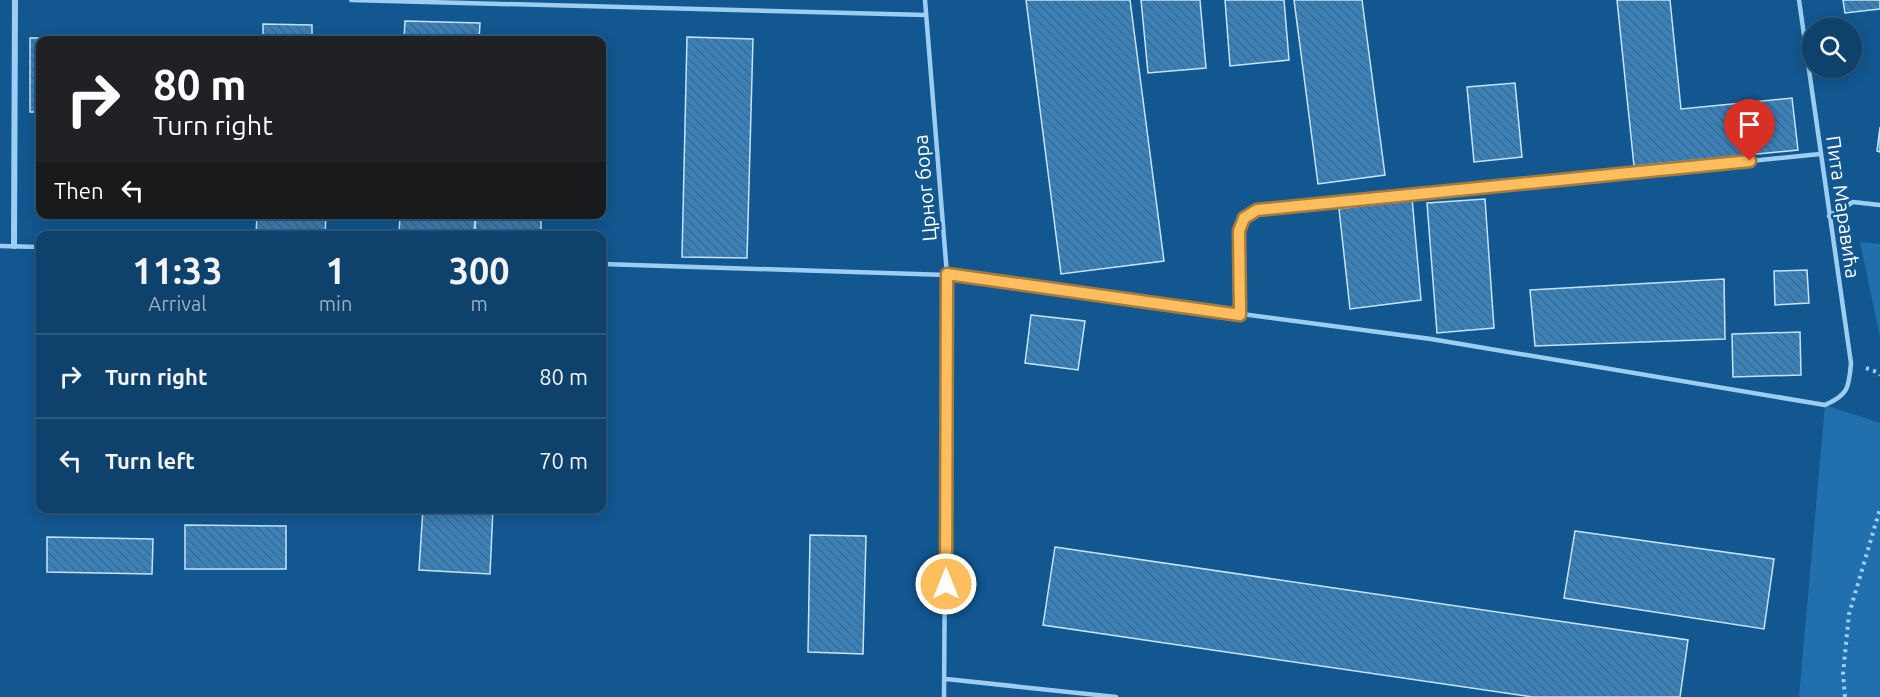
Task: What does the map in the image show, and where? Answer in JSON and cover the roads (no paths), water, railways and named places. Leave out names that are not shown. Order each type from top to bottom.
[{"type":"street","points":[[14,246],[15,0]]},
{"type":"lane","points":[[351,0],[926,15]]},
{"type":"lane","name":"Црног бора","points":[[925,0],[947,274],[946,679],[944,697]]},
{"type":"lane","name":"Пита Маравића","points":[[1240,315],[1431,339],[1825,405],[1842,398],[1850,382],[1851,363],[1799,0]]},
{"type":"lane","points":[[606,264],[947,274],[1240,315],[1239,231],[1244,218],[1257,210],[1820,154]]},
{"type":"lane","points":[[1829,216],[1853,202],[1880,205]]},
{"type":"lane","points":[[0,246],[36,247]]},
{"type":"lane","points":[[946,679],[1116,697]]}]
